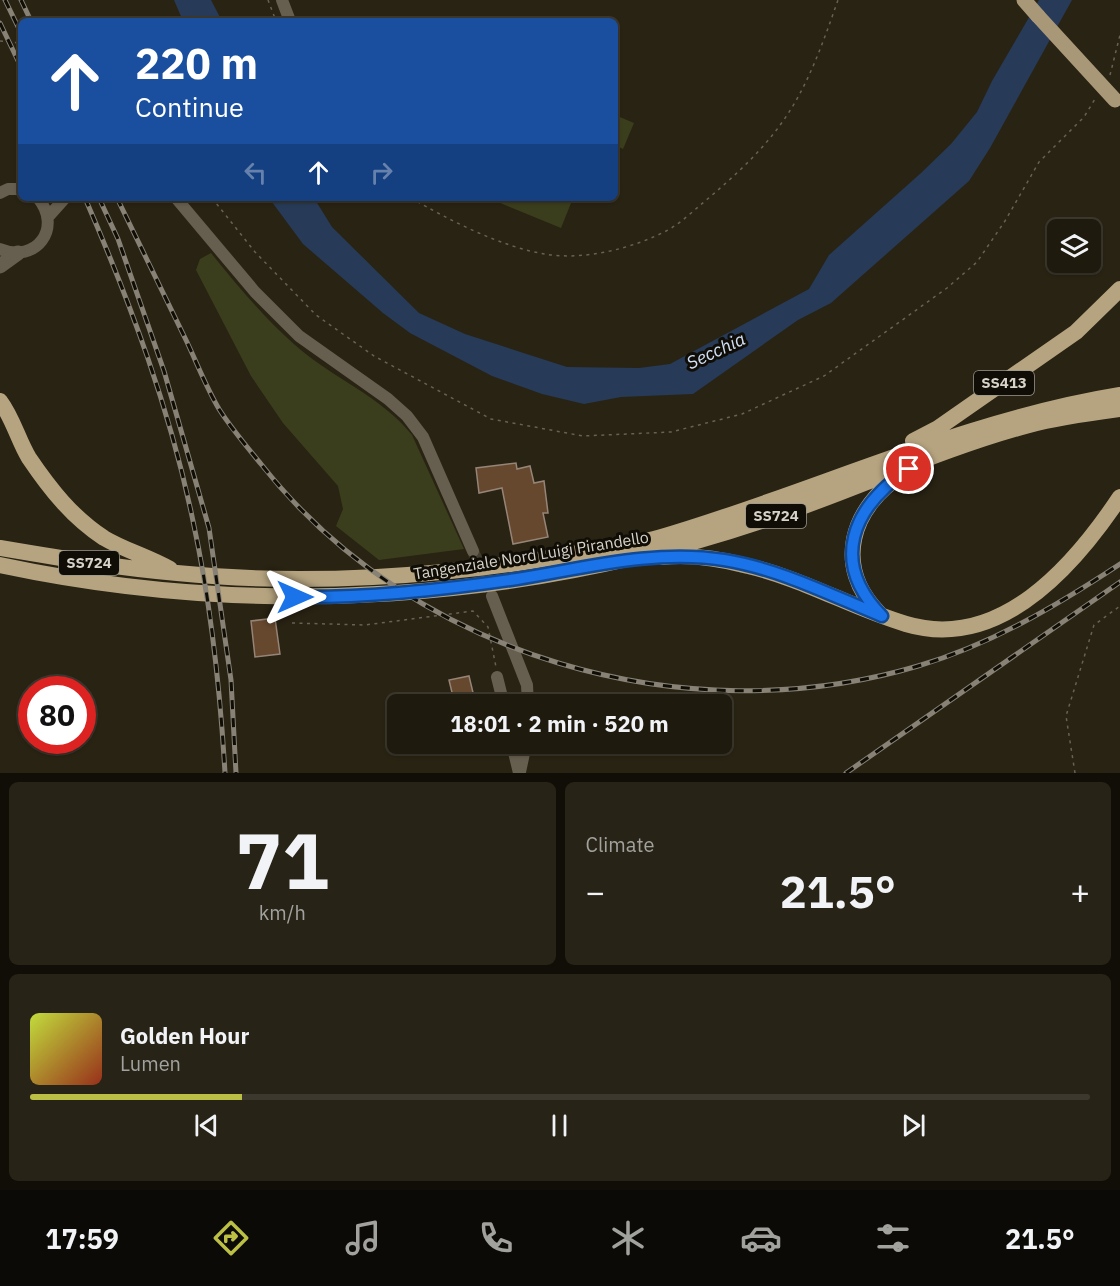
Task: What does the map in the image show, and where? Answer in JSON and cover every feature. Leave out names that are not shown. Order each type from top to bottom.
[{"type":"highway","name":"SS413","points":[[876,463],[938,428],[1076,332],[1120,289]]},
{"type":"highway","name":"Tangenziale Nord Luigi Pirandello","points":[[0,548],[81,562],[179,574],[344,578],[496,568],[655,539],[795,494],[876,463],[1120,395]]},
{"type":"highway","points":[[0,401],[7,410],[26,453],[42,478],[78,519],[105,539],[146,556],[179,574]]},
{"type":"highway","name":"Tangenziale Nord Luigi Pirandello","points":[[0,565],[57,578],[187,594],[351,597],[454,589],[623,561],[779,516],[1030,419],[1120,408]]},
{"type":"highway","points":[[882,616],[868,602],[857,583],[853,546],[858,522],[870,502],[894,479],[924,459]]},
{"type":"highway","points":[[623,561],[669,556],[724,560],[768,570],[815,586],[908,625],[937,630],[971,626],[1000,616],[1037,594],[1073,561],[1120,497]]},
{"type":"highway","points":[[0,572],[57,578]]},
{"type":"main road","points":[[1024,0],[1118,103]]},
{"type":"street","points":[[282,0],[289,18]]},
{"type":"street","points":[[0,193],[8,189],[18,189]]},
{"type":"street","points":[[0,266],[18,253],[38,245],[48,227],[48,217],[41,201]]},
{"type":"street","points":[[48,217],[62,201]]},
{"type":"street","points":[[179,201],[255,292],[284,322],[326,357],[388,399],[407,416],[423,437],[473,551]]},
{"type":"street","points":[[0,249],[18,253]]},
{"type":"street","points":[[492,596],[527,685],[527,694]]},
{"type":"street","points":[[497,677],[501,694]]},
{"type":"street","points":[[515,754],[519,773]]},
{"type":"street","points":[[519,773],[524,754]]},
{"type":"path","points":[[268,0],[275,18]]},
{"type":"path","points":[[417,201],[474,230],[514,246],[544,254],[580,255],[635,243],[657,235],[683,219],[739,172],[781,124],[809,76],[838,0]]},
{"type":"path","points":[[1107,80],[1113,71],[1120,35]]},
{"type":"path","points":[[0,41],[18,43]]},
{"type":"path","points":[[214,201],[255,252],[316,315],[374,356],[491,419],[584,436],[671,432],[742,414],[824,376],[947,288],[977,262],[1005,221],[1039,162],[1084,117],[1096,98]]},
{"type":"path","points":[[1075,773],[1066,716],[1094,625],[1120,606]]},
{"type":"path","points":[[292,623],[365,626],[473,611],[488,627],[497,677]]},
{"type":"green space","points":[[618,116],[634,123],[623,149],[618,146]]},
{"type":"green space","points":[[495,201],[572,201],[561,228]]},
{"type":"green space","points":[[211,253],[262,312],[295,345],[386,409],[412,435],[464,549],[379,560],[336,526],[343,509],[338,486],[283,423],[251,376],[196,270],[200,259]]},
{"type":"water","points":[[174,0],[211,0],[220,18],[182,18]]},
{"type":"water","name":"Secchia","points":[[1039,0],[1072,0],[990,148],[969,181],[831,303],[798,320],[693,394],[621,397],[584,404],[542,394],[492,376],[410,333],[383,313],[303,244],[271,201],[316,201],[332,227],[419,313],[465,334],[567,367],[639,368],[670,364],[809,289],[829,255],[951,144],[977,112],[992,81]]},
{"type":"building","points":[[516,463],[517,469],[530,466],[534,483],[544,481],[548,513],[543,513],[548,537],[513,544],[502,488],[479,493],[476,468]]},
{"type":"building","points":[[275,618],[280,654],[255,657],[251,621]]},
{"type":"building","points":[[469,676],[473,694],[452,694],[449,680]]},
{"type":"tunnel","points":[[473,551],[490,591]]},
{"type":"railway","points":[[5,0],[18,27]]},
{"type":"railway","points":[[21,0],[30,18]]},
{"type":"railway","points":[[0,23],[18,61]]},
{"type":"railway","points":[[86,201],[133,316],[161,397],[184,479],[210,615],[225,773]]},
{"type":"railway","points":[[100,201],[118,239],[164,371],[209,528],[231,680],[236,773]]},
{"type":"railway","points":[[118,201],[219,409],[261,464],[323,531],[395,587],[474,631],[559,663],[648,683],[738,691],[829,685],[918,666],[972,647],[1072,595],[1120,564]]},
{"type":"railway","points":[[846,773],[1120,582]]},
{"type":"route","points":[[295,597],[392,595],[454,589],[623,561],[669,556],[724,560],[768,570],[815,586],[882,616],[868,602],[857,583],[853,546],[858,522],[870,502],[894,479],[909,469]]}]
